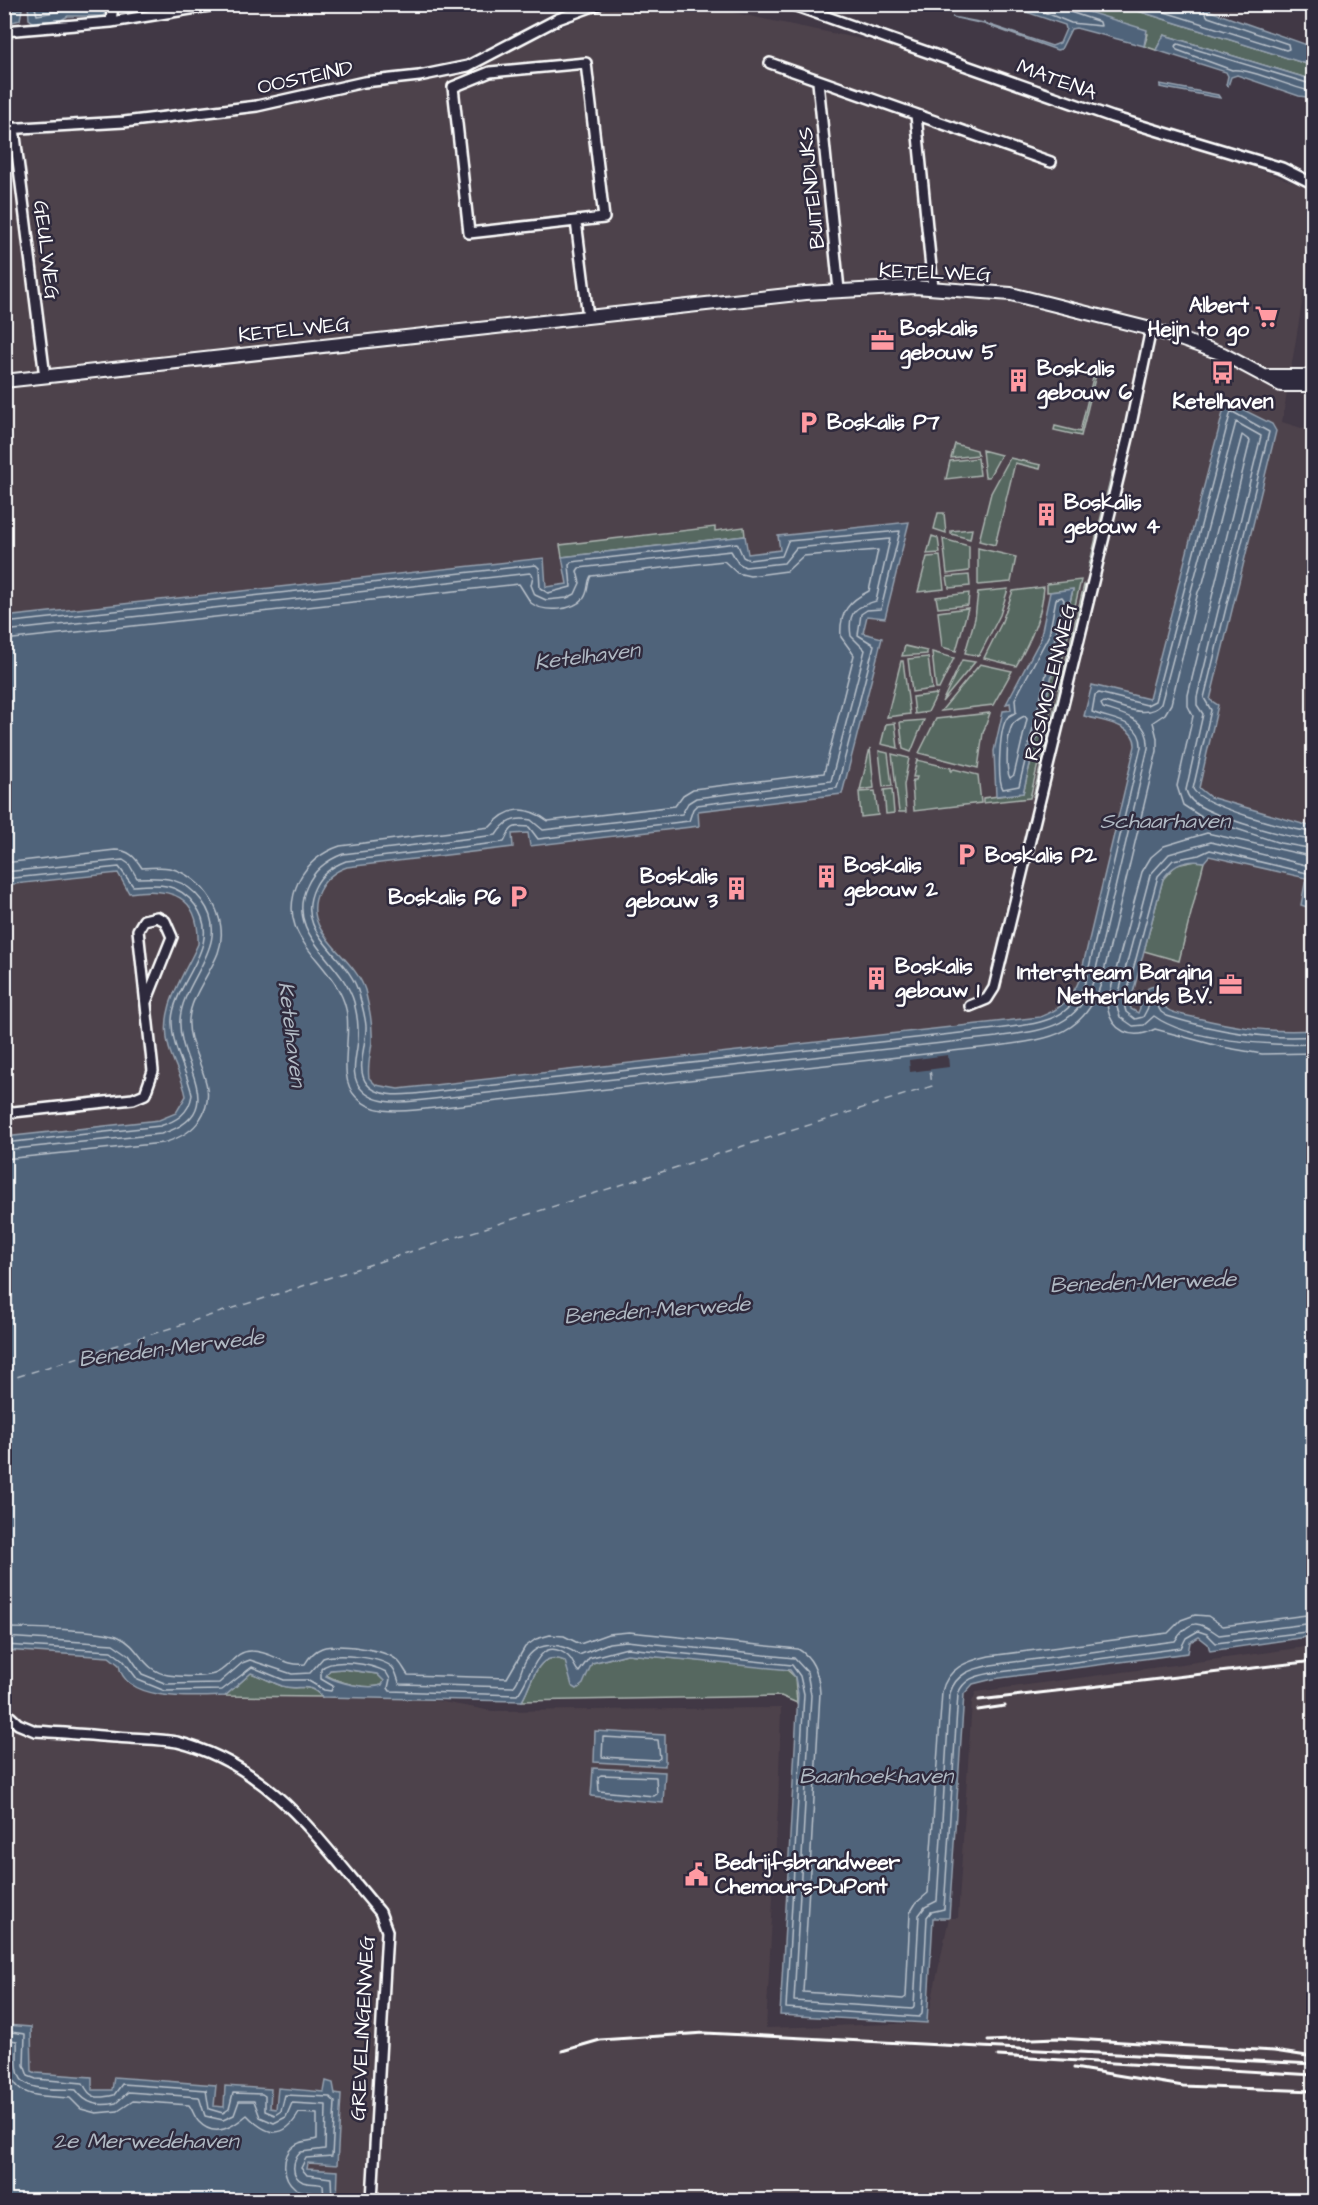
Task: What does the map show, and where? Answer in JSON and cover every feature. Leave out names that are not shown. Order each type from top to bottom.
[{"type":"street","points":[[4,31],[112,14],[221,4]]},
{"type":"street","name":"OOSTEIND","points":[[9,128],[124,123],[257,106],[364,82],[468,66],[558,19],[599,4]]},
{"type":"street","name":"MATENA","points":[[790,4],[1112,117],[1282,168],[1314,184]]},
{"type":"street","points":[[586,63],[604,218],[576,221],[470,233],[453,87],[490,72],[586,63]]},
{"type":"street","points":[[770,63],[818,82],[1051,162]]},
{"type":"street","name":"BUITENDIJKS","points":[[818,82],[839,290]]},
{"type":"street","points":[[916,115],[933,288]]},
{"type":"street","name":"GEULWEG","points":[[9,128],[45,377]]},
{"type":"street","points":[[576,221],[588,317]]},
{"type":"street","name":"KETELWEG","points":[[4,381],[839,290],[933,288],[1011,294],[1151,329],[1223,354],[1268,376],[1281,385],[1314,385]]},
{"type":"street","name":"ROSMOLENWEG","points":[[970,1006],[987,999],[994,988],[1128,438],[1151,329]]},
{"type":"street","points":[[1268,376],[1314,376]]},
{"type":"street","points":[[4,1113],[133,1099],[146,1094],[153,1071],[138,930],[144,920],[157,917],[165,921],[172,937],[146,1002]]},
{"type":"street","name":"GREVELINGENWEG","points":[[4,1711],[18,1724],[35,1731],[174,1742],[211,1752],[243,1768],[266,1784],[291,1810],[380,1912],[387,1931],[372,2200]]},
{"type":"shaded area","points":[[691,4],[992,66],[1313,190],[1313,238],[1282,422],[1314,432],[1313,1072],[5,1168],[5,128],[158,115],[474,67],[599,10],[635,5]]},
{"type":"shaded area","points":[[4,1622],[492,1711],[781,1708],[766,2028],[927,2023],[949,1918],[958,1918],[972,1702],[976,1692],[1313,1646],[1313,2200],[5,2200]]},
{"type":"green space","points":[[1066,5],[1119,5],[1313,66],[1313,80],[1164,35],[1156,50],[1144,46],[1148,34]]},
{"type":"green space","points":[[1097,361],[1099,362],[1081,436],[1054,430],[1055,426],[1080,432]]},
{"type":"green space","points":[[955,444],[977,450],[978,455],[951,458]]},
{"type":"green space","points":[[982,450],[1001,455],[989,477],[985,477]]},
{"type":"green space","points":[[978,458],[980,475],[946,479],[950,461]]},
{"type":"green space","points":[[1010,458],[1041,465],[1040,469],[1015,463],[995,545],[979,541],[991,493]]},
{"type":"green space","points":[[1112,472],[1114,476],[1092,563],[1089,566]]},
{"type":"green space","points":[[938,513],[944,513],[946,533],[934,529]]},
{"type":"green space","points":[[715,527],[715,531],[744,527],[745,536],[562,557],[560,545]]},
{"type":"green space","points":[[972,529],[970,539],[951,534],[951,531]]},
{"type":"green space","points":[[932,536],[938,538],[940,553],[927,554]]},
{"type":"green space","points":[[943,539],[969,546],[969,571],[947,574]]},
{"type":"green space","points":[[978,548],[1016,557],[1011,582],[978,585]]},
{"type":"green space","points":[[940,556],[944,589],[918,592],[927,557]]},
{"type":"green space","points":[[969,575],[970,586],[949,588],[947,577]]},
{"type":"green space","points":[[1081,580],[1030,798],[983,803],[983,798],[1023,793],[1073,590],[1047,592],[1047,584]]},
{"type":"green space","points":[[1084,585],[1086,589],[1036,793],[1033,797]]},
{"type":"green space","points":[[1044,587],[1035,628],[1016,666],[984,658],[1001,624],[1013,591]]},
{"type":"green space","points":[[1008,589],[1000,615],[979,656],[965,653],[975,618],[978,592]]},
{"type":"green space","points":[[969,593],[968,605],[938,608],[936,597]]},
{"type":"green space","points":[[968,608],[956,651],[942,647],[938,612]]},
{"type":"green space","points":[[905,646],[927,651],[927,654],[902,656]]},
{"type":"green space","points":[[932,652],[954,658],[939,689],[936,689]]},
{"type":"green space","points":[[928,657],[932,689],[912,692],[908,659]]},
{"type":"green space","points":[[962,660],[975,662],[942,702]]},
{"type":"green space","points":[[901,661],[903,661],[910,714],[887,717]]},
{"type":"green space","points":[[980,664],[1012,671],[993,705],[941,711]]},
{"type":"green space","points":[[937,694],[928,712],[915,714],[913,697]]},
{"type":"green space","points":[[990,713],[983,733],[978,768],[919,753],[936,719]]},
{"type":"green space","points":[[924,720],[911,752],[903,749],[900,722]]},
{"type":"green space","points":[[895,723],[898,748],[881,744],[886,724]]},
{"type":"green space","points":[[870,748],[874,788],[860,790]]},
{"type":"green space","points":[[879,751],[888,753],[892,786],[883,787]]},
{"type":"green space","points":[[892,754],[909,758],[904,785],[906,812],[899,812]]},
{"type":"green space","points":[[917,760],[951,768],[951,771],[954,769],[978,775],[981,803],[914,811],[912,784],[917,777],[913,777]]},
{"type":"green space","points":[[892,789],[894,813],[886,814],[884,790]]},
{"type":"green space","points":[[875,791],[878,815],[861,817],[859,792]]},
{"type":"green space","points":[[1196,861],[1204,862],[1179,961],[1144,951],[1163,879],[1176,865]]},
{"type":"green space","points":[[627,1654],[786,1669],[795,1677],[797,1703],[781,1696],[522,1701],[537,1670],[548,1660],[565,1661],[571,1675],[592,1663]]},
{"type":"green space","points":[[343,1669],[377,1674],[385,1681],[382,1685],[362,1686],[346,1683],[326,1675],[330,1670]]},
{"type":"green space","points":[[251,1673],[282,1686],[312,1689],[322,1697],[225,1696]]},
{"type":"water","points":[[28,4],[37,6],[189,5],[160,10],[106,12],[103,16],[68,16],[61,20],[33,22],[29,19]]},
{"type":"water","points":[[1005,5],[1066,5],[1147,30],[1144,46],[1076,28],[1071,29],[1061,49],[1057,50],[984,24],[952,17],[984,23],[1052,46],[1060,43],[1066,29],[1065,25]]},
{"type":"water","points":[[1119,5],[1211,5],[1210,11],[1313,47],[1313,66]]},
{"type":"water","points":[[22,9],[20,20],[5,24],[5,10]]},
{"type":"water","points":[[1164,35],[1313,80],[1313,98],[1299,96],[1237,75],[1231,77],[1228,86],[1226,85],[1228,76],[1226,72],[1156,50]]},
{"type":"water","points":[[1160,84],[1218,95],[1220,98],[1160,87]]},
{"type":"water","points":[[1226,401],[1272,424],[1276,431],[1210,700],[1218,705],[1199,788],[1210,797],[1313,827],[1313,909],[1301,905],[1306,878],[1209,856],[1204,862],[1191,861],[1176,866],[1163,879],[1130,1004],[1131,1009],[1138,1013],[1148,988],[1156,985],[1165,1006],[1176,1013],[1223,1024],[1253,1028],[1282,1031],[1313,1030],[1313,1636],[1210,1651],[1208,1644],[1199,1637],[1190,1642],[1188,1653],[993,1679],[973,1684],[964,1694],[949,1918],[933,1918],[927,2023],[780,2015],[798,1694],[795,1677],[790,1670],[627,1654],[592,1663],[583,1684],[577,1689],[572,1686],[565,1661],[548,1660],[537,1670],[522,1701],[322,1697],[312,1689],[282,1686],[251,1673],[225,1696],[181,1697],[148,1692],[134,1686],[124,1677],[119,1665],[109,1657],[5,1650],[5,1137],[159,1120],[176,1113],[186,1096],[169,1048],[166,1034],[167,1020],[174,994],[198,944],[194,915],[188,905],[180,898],[170,894],[144,891],[129,893],[118,873],[5,885],[4,617],[544,558],[546,587],[567,584],[562,557],[745,536],[748,554],[780,550],[778,536],[909,522],[885,618],[867,616],[863,633],[882,638],[842,794],[698,811],[699,826],[530,846],[528,833],[512,834],[513,847],[347,867],[327,879],[319,891],[315,906],[316,919],[330,943],[359,977],[365,990],[372,1028],[369,1078],[376,1085],[398,1089],[1040,1017],[1054,1010],[1065,1002],[1080,978],[1135,746],[1134,739],[1124,728],[1084,716],[1092,685],[1149,699]],"holes":[[[343,1669],[377,1674],[384,1681],[382,1685],[369,1687],[338,1681],[326,1676],[330,1670]]]},
{"type":"water","points":[[1073,589],[1023,793],[996,796],[994,751],[1003,711],[1011,710],[1010,703],[1006,704],[1040,640],[1050,592]]},
{"type":"water","points":[[595,1731],[665,1735],[665,1766],[594,1762]]},
{"type":"water","points":[[593,1768],[665,1772],[663,1803],[591,1796]]},
{"type":"water","name":"2e Merwedehaven","points":[[5,2025],[31,2027],[32,2071],[92,2077],[92,2090],[112,2090],[114,2077],[216,2085],[214,2106],[224,2107],[225,2086],[271,2089],[270,2108],[276,2109],[278,2088],[324,2092],[326,2081],[333,2083],[335,2094],[341,2095],[337,2165],[308,2163],[307,2169],[338,2171],[337,2200],[5,2200]]},
{"type":"pier","points":[[948,1055],[949,1067],[910,1072],[909,1060]]},
{"type":"ferry route","points":[[4,1381],[932,1086],[930,1069]]},
{"type":"railway","points":[[979,1700],[1314,1661]]},
{"type":"railway","points":[[978,1710],[1005,1706]]},
{"type":"railway","points":[[562,2051],[600,2040],[705,2033],[1314,2064]]},
{"type":"railway","points":[[988,2041],[1057,2038],[1274,2051],[1314,2057]]},
{"type":"railway","points":[[998,2056],[1314,2075]]},
{"type":"railway","points":[[1074,2068],[1183,2086],[1314,2091]]},
{"type":"place","name":"Albert Heijn to go","points":[[1267,317]]},
{"type":"place","name":"Boskalis gebouw 5","points":[[882,340]]},
{"type":"place","name":"Ketelhaven","points":[[1223,373]]},
{"type":"place","name":"Boskalis gebouw 6","points":[[1019,380]]},
{"type":"place","name":"Boskalis P7","points":[[809,422]]},
{"type":"place","name":"Boskalis gebouw 4","points":[[1046,514]]},
{"type":"place","name":"Boskalis P2","points":[[967,855]]},
{"type":"place","name":"Boskalis gebouw 2","points":[[826,877]]},
{"type":"place","name":"Boskalis gebouw 3","points":[[736,888]]},
{"type":"place","name":"Boskalis P6","points":[[519,897]]},
{"type":"place","name":"Boskalis gebouw 1","points":[[877,978]]},
{"type":"place","name":"Interstream Barging Netherlands B.V.","points":[[1230,984]]},
{"type":"place","name":"Bedrijfsbrandweer Chemours-DuPont","points":[[697,1874]]},
{"type":"water label","name":"Schaarhaven","points":[[1165,820]]},
{"type":"water label","name":"Beneden-Merwede","points":[[1143,1281]]},
{"type":"water label","name":"Beneden-Merwede","points":[[657,1309]]},
{"type":"water label","name":"Beneden-Merwede","points":[[171,1347]]},
{"type":"water label","name":"Baanhoekhaven","points":[[876,1775]]}]
